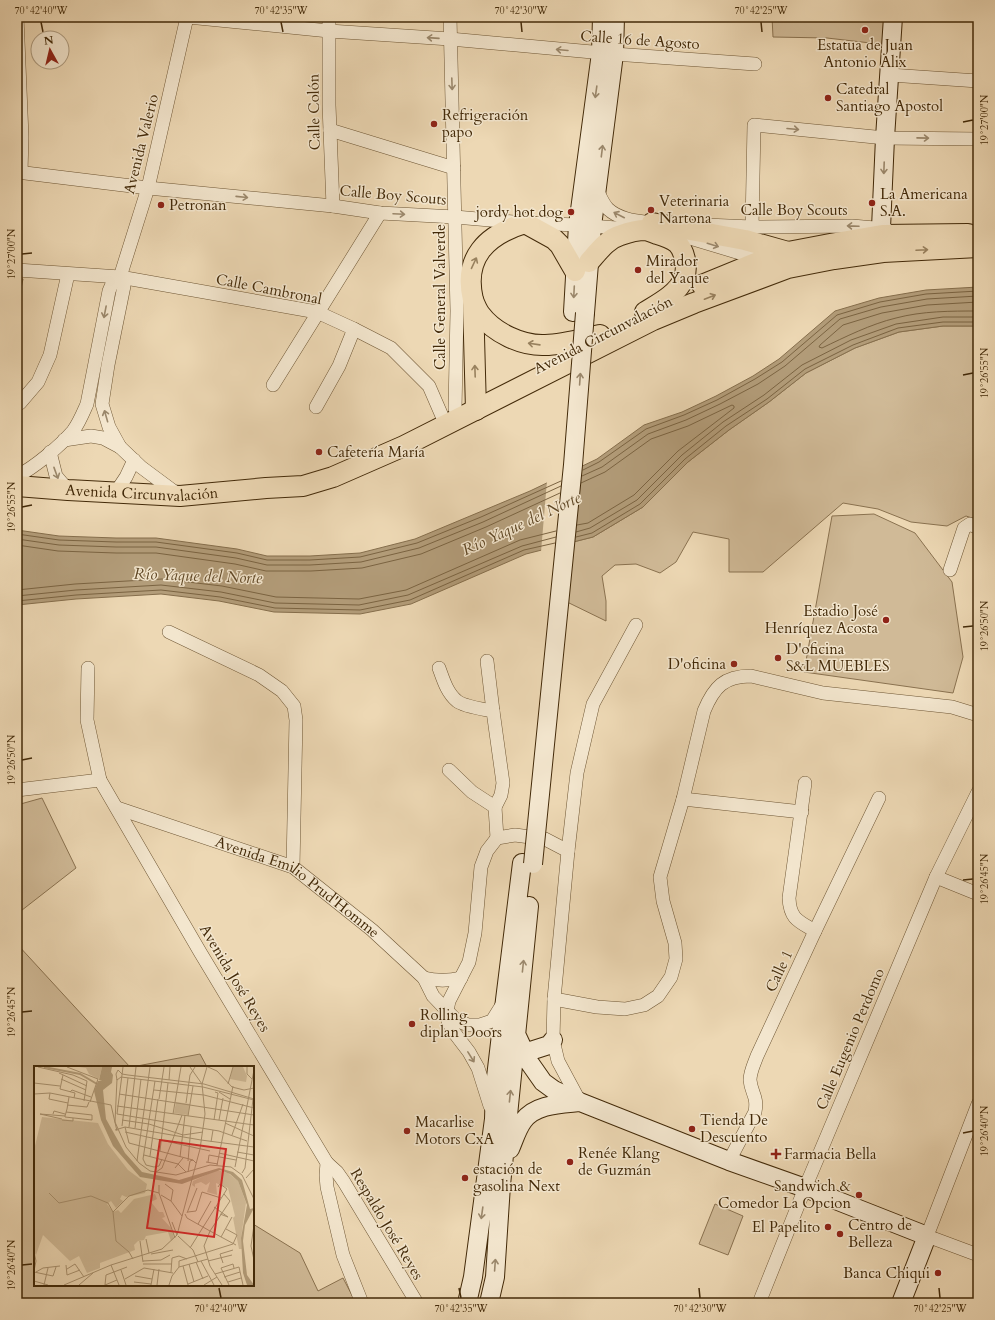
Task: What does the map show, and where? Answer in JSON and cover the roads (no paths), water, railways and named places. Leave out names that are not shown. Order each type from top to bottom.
[{"type":"main road","points":[[585,226],[597,190],[608,54],[602,17]]},
{"type":"main road","points":[[489,1303],[495,1277],[501,1185],[516,1034],[528,863],[563,464],[579,312],[585,226],[608,54],[615,17]]},
{"type":"main road","points":[[882,238],[885,138],[893,17]]},
{"type":"main road","points":[[476,405],[473,300],[470,287],[470,274],[473,263],[488,241],[511,228],[525,224],[554,239],[562,249],[582,267]]},
{"type":"main road","points":[[582,267],[610,240],[620,235],[650,227],[745,240],[788,260]]},
{"type":"main road","points":[[645,312],[664,300],[674,291],[684,278],[686,269],[682,250],[676,243],[650,227]]},
{"type":"main road","name":"Avenida Circunvalación","points":[[17,486],[180,496],[303,486],[333,477],[404,446],[600,335],[695,288],[764,260],[834,259],[882,238],[978,234]]},
{"type":"main road","name":"Avenida Circunvalación","points":[[882,238],[978,247]]},
{"type":"main road","name":"Avenida Circunvalación","points":[[266,488],[329,469],[400,439],[448,413],[476,405],[653,320],[788,260]]},
{"type":"main road","points":[[473,300],[480,314],[498,331],[509,337],[530,344],[560,344],[600,335]]},
{"type":"main road","points":[[467,1303],[473,1277],[494,1119],[495,1086],[505,1000],[528,863]]},
{"type":"main road","points":[[516,1034],[524,1053],[543,1082],[554,1090],[580,1102],[729,1161],[805,1188],[927,1236],[901,1303]]},
{"type":"main road","points":[[524,1053],[549,1045],[553,1040]]},
{"type":"main road","points":[[501,1185],[510,1149],[524,1120],[536,1110],[559,1104],[580,1102]]},
{"type":"street","points":[[18,17],[22,137],[19,172]]},
{"type":"street","name":"Calle 16 de Agosto","points":[[187,17],[329,31],[608,54],[755,64]]},
{"type":"street","name":"Avenida Valerio","points":[[17,476],[26,472],[73,431],[81,419],[87,404],[109,291],[112,284],[120,277],[148,188],[187,17]]},
{"type":"street","name":"Calle Colón","points":[[329,17],[330,130],[333,206]]},
{"type":"street","name":"Calle General Valverde","points":[[448,413],[457,311],[450,17]]},
{"type":"street","points":[[890,75],[978,81]]},
{"type":"street","points":[[752,227],[754,125],[885,138],[978,139]]},
{"type":"street","points":[[330,130],[454,168]]},
{"type":"street","name":"Calle Boy Scouts","points":[[19,172],[148,188],[333,206],[380,213],[455,217],[525,224],[585,226],[852,226],[882,238]]},
{"type":"street","name":"Calle Boy Scouts","points":[[597,190],[607,208],[619,217],[764,260]]},
{"type":"street","points":[[273,385],[316,312],[380,213]]},
{"type":"street","name":"Calle Cambronal","points":[[17,270],[120,277],[316,312],[391,348],[429,386],[448,413]]},
{"type":"street","points":[[17,404],[20,403],[38,382],[50,355],[68,274]]},
{"type":"street","name":"Avenida Valerio","points":[[120,277],[124,286],[108,365],[102,404],[109,427],[120,447],[141,467],[180,496]]},
{"type":"street","points":[[316,408],[339,366],[354,329]]},
{"type":"street","points":[[64,440],[91,436],[103,438],[120,447]]},
{"type":"street","points":[[50,452],[56,476],[68,490]]},
{"type":"street","points":[[116,492],[126,477],[134,460]]},
{"type":"street","points":[[950,570],[964,528],[970,524],[978,528]]},
{"type":"street","points":[[580,1102],[558,1061],[553,1040],[554,999],[577,773],[593,704],[636,625]]},
{"type":"street","points":[[169,632],[258,675],[282,691],[294,706],[296,720],[293,867]]},
{"type":"street","points":[[487,661],[503,783],[501,795],[495,807],[498,838]]},
{"type":"street","name":"Avenida José Reyes","points":[[88,668],[87,720],[100,780],[200,952],[327,1163]]},
{"type":"street","points":[[439,668],[448,691],[457,702],[475,708],[493,711]]},
{"type":"street","points":[[554,999],[597,1007],[625,1009],[644,1005],[654,999],[658,996],[671,977],[676,959],[676,943],[663,902],[660,877],[683,799],[704,711],[709,698],[717,687],[728,679],[740,676],[762,678],[823,694],[952,707],[978,715]]},
{"type":"street","points":[[449,770],[472,792],[495,807]]},
{"type":"street","points":[[17,790],[100,780]]},
{"type":"street","points":[[805,783],[789,905],[796,920],[815,931]]},
{"type":"street","name":"Calle Eugenio Perdomo","points":[[759,1303],[805,1188],[936,878],[978,792]]},
{"type":"street","name":"Calle 1","points":[[729,1161],[755,1112],[755,1095],[750,1080],[756,1056],[879,798]]},
{"type":"street","points":[[683,799],[802,812]]},
{"type":"street","name":"Avenida Emilio Prud'Homme","points":[[117,808],[293,867],[372,930],[424,978],[433,996],[456,1020],[468,1025],[480,1026],[492,1021],[505,1000]]},
{"type":"street","points":[[494,1119],[487,1091],[478,1068],[469,1052],[453,1031],[448,1021],[447,1011],[449,1000],[469,962],[475,934],[481,867],[486,851],[498,838],[515,835],[545,839],[568,851]]},
{"type":"street","points":[[936,878],[978,894]]},
{"type":"street","points":[[424,978],[436,981],[461,978]]},
{"type":"street","points":[[978,1104],[927,1236],[978,1255]]},
{"type":"street","points":[[327,1163],[327,1187],[343,1255],[362,1303]]},
{"type":"street","name":"Respaldo José Reyes","points":[[327,1163],[344,1182],[417,1303]]},
{"type":"water","name":"Río Yaque del Norte","points":[[978,287],[978,326],[943,326],[899,332],[855,348],[806,373],[688,462],[643,507],[593,537],[526,554],[411,604],[360,614],[274,612],[219,601],[161,594],[76,599],[17,605],[17,530],[59,536],[156,538],[237,549],[267,556],[310,556],[360,553],[415,539],[530,491],[597,459],[644,425],[682,412],[753,376],[779,359],[835,311],[879,298],[926,290]]},
{"type":"place","name":"Estatua de Juan Antonio Alix","points":[[865,30]]},
{"type":"place","name":"Catedral Santiago Apostol","points":[[828,98]]},
{"type":"place","name":"Refrigeración papo","points":[[434,124]]},
{"type":"place","name":"La Americana S.A.","points":[[872,203]]},
{"type":"place","name":"Petronan","points":[[161,205]]},
{"type":"place","name":"Veterinaria Nartona","points":[[651,210]]},
{"type":"place","name":"jordy hot dog","points":[[571,212]]},
{"type":"place","name":"Mirador del Yaque","points":[[638,270]]},
{"type":"place","name":"Cafetería María","points":[[319,452]]},
{"type":"place","name":"Estadio José Henríquez Acosta","points":[[886,620]]},
{"type":"place","name":"D'oficina S&L MUEBLES","points":[[778,658]]},
{"type":"place","name":"D'oficina","points":[[734,664]]},
{"type":"place","name":"Rolling diplan Doors","points":[[412,1024]]},
{"type":"place","name":"Tienda De Descuento","points":[[692,1129]]},
{"type":"place","name":"Macarlise Motors CxA","points":[[407,1131]]},
{"type":"place","name":"Farmacia Bella","points":[[776,1154]]},
{"type":"place","name":"Renée Klang de Guzmán","points":[[570,1162]]},
{"type":"place","name":"estación de gasolina Next","points":[[465,1178]]},
{"type":"place","name":"Sandwich & Comedor La Opcion","points":[[859,1195]]},
{"type":"place","name":"El Papelito","points":[[828,1227]]},
{"type":"place","name":"Centro de Belleza","points":[[840,1234]]},
{"type":"place","name":"Banca Chiqui","points":[[938,1273]]}]
